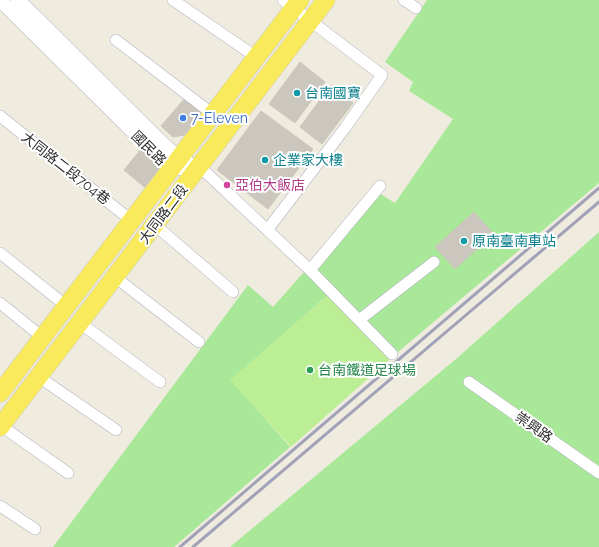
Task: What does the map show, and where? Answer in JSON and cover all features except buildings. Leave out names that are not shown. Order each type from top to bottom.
[{"type":"main road","name":"大同路二段","points":[[0,426],[326,0]]},
{"type":"main road","name":"大同路二段","points":[[0,393],[214,114],[256,57],[292,3]]},
{"type":"street","name":"國民路","points":[[0,0],[175,164],[199,166]]},
{"type":"street","name":"國民路","points":[[18,0],[175,164]]},
{"type":"street","points":[[173,0],[256,57]]},
{"type":"street","points":[[404,0],[416,8]]},
{"type":"street","points":[[268,230],[345,128],[382,75],[311,20],[292,3]]},
{"type":"street","points":[[116,40],[214,114]]},
{"type":"street","name":"大同路二段704巷","points":[[0,116],[132,221]]},
{"type":"street","points":[[199,166],[310,270],[392,354]]},
{"type":"street","points":[[310,270],[380,186]]},
{"type":"street","points":[[155,225],[233,292]]},
{"type":"street","points":[[0,253],[66,305]]},
{"type":"street","points":[[359,320],[434,262]]},
{"type":"street","points":[[115,277],[198,342]]},
{"type":"street","points":[[0,303],[42,337]]},
{"type":"street","points":[[80,323],[160,382]]},
{"type":"street","points":[[39,376],[116,430]]},
{"type":"street","name":"崇興路","points":[[468,382],[599,472]]},
{"type":"street","points":[[0,426],[68,473]]},
{"type":"street","points":[[0,506],[35,529]]},
{"type":"green space","points":[[427,0],[599,0],[599,183],[398,352],[316,270],[379,193],[395,203],[453,119],[409,91],[413,82],[385,62]]},
{"type":"green space","points":[[599,232],[599,547],[230,547],[456,359]]},
{"type":"green space","points":[[304,272],[328,295],[231,380],[290,447],[174,547],[53,547],[248,285],[273,307]]},
{"type":"green space","name":"台南鐵道足球場","points":[[328,295],[390,359],[291,447],[230,380]]},
{"type":"railway","points":[[180,547],[599,188]]},
{"type":"railway","points":[[193,547],[599,202]]},
{"type":"place","name":"台南國寶","points":[[297,93]]},
{"type":"place","name":"7-Eleven","points":[[183,118]]},
{"type":"place","name":"企業家大樓","points":[[265,160]]},
{"type":"place","name":"亞伯大飯店","points":[[227,185]]},
{"type":"place","name":"原南臺南車站","points":[[464,241]]},
{"type":"place","name":"台南鐵道足球場","points":[[310,370]]}]
